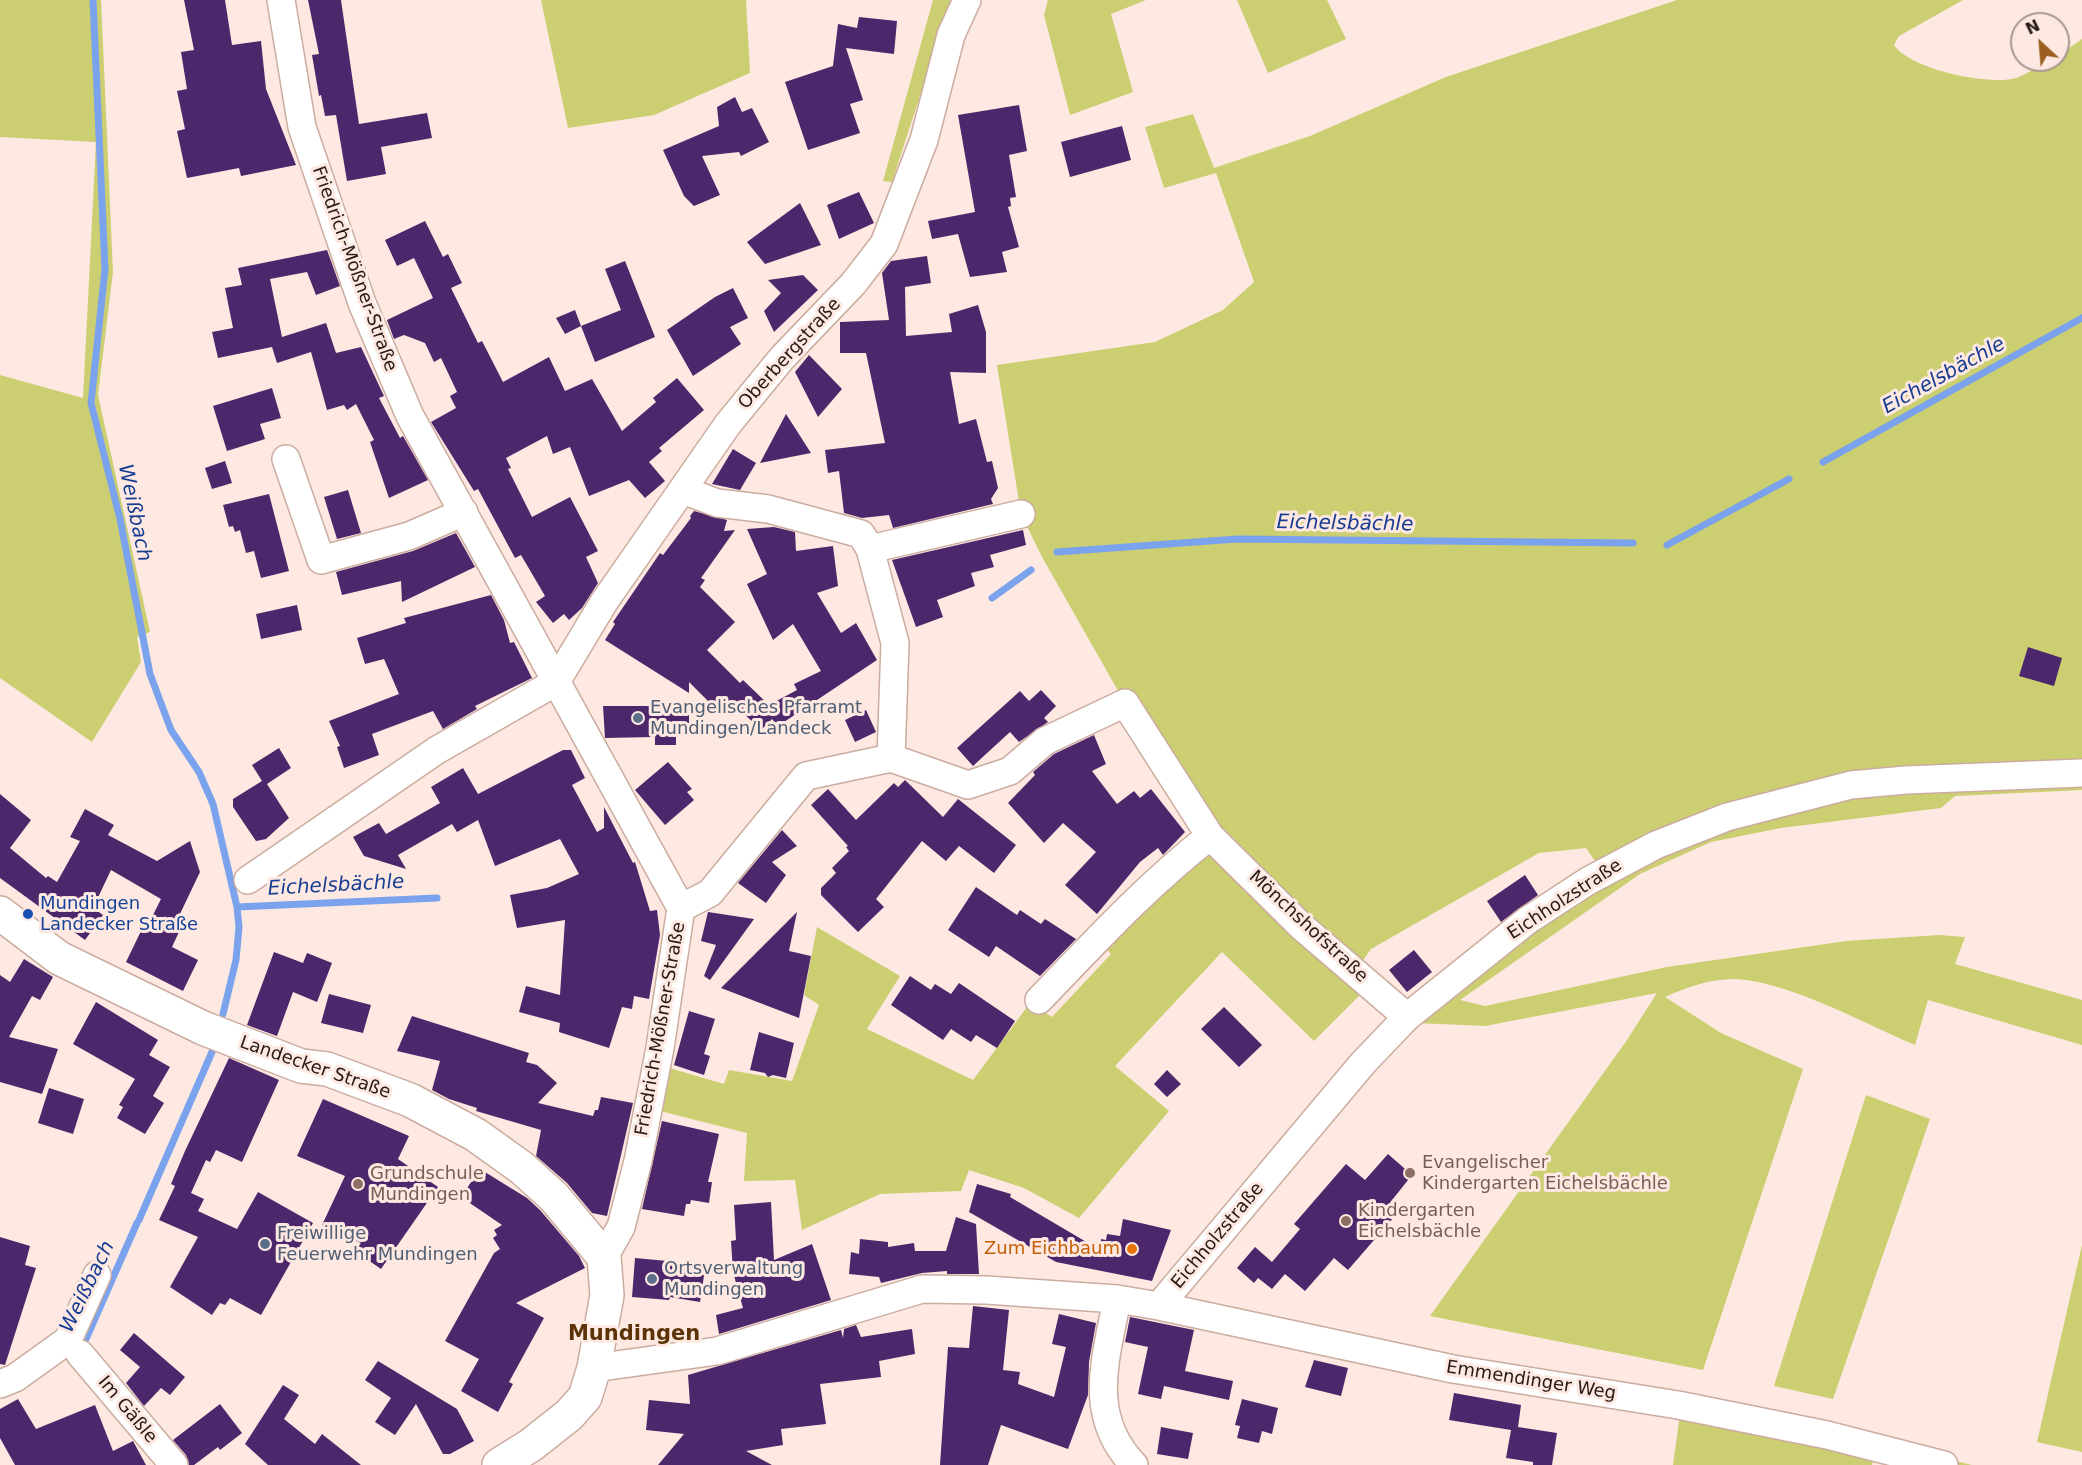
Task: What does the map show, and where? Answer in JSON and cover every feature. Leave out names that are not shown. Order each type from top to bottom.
[{"type":"street","name":"Friedrich-Mößner-Straße","points":[[280,0],[302,127],[362,303],[410,416],[681,908],[660,1048],[638,1161],[621,1227],[604,1257]]},
{"type":"street","name":"Oberbergstraße","points":[[556,682],[604,602],[728,424],[782,358],[853,284],[884,244],[924,140],[951,35],[967,0]]},
{"type":"street","points":[[286,459],[321,560],[409,536],[464,512]]},
{"type":"street","points":[[681,908],[710,893],[806,776],[891,758],[895,643],[870,549],[861,534],[836,525],[768,509],[717,503],[683,489]]},
{"type":"street","points":[[870,549],[1021,514]]},
{"type":"street","points":[[248,880],[437,750],[556,682]]},
{"type":"street","name":"Mönchshofstraße","points":[[891,758],[968,784],[1010,771],[1046,741],[1125,703],[1210,836],[1301,926],[1407,1017]]},
{"type":"street","name":"Eichholzstraße","points":[[1159,1306],[1363,1063],[1407,1017],[1528,920],[1588,881],[1656,845],[1727,817],[1851,785],[1905,780],[2082,773]]},
{"type":"street","points":[[1039,1000],[1140,895],[1210,836]]},
{"type":"street","name":"Landecker Straße","points":[[0,913],[59,958],[193,1024],[301,1066],[327,1069],[410,1100],[476,1135],[522,1168],[554,1197],[604,1257]]},
{"type":"street","points":[[499,1465],[531,1445],[569,1415],[585,1397],[594,1368],[607,1295],[604,1257]]},
{"type":"street","points":[[0,1384],[15,1378],[69,1340],[96,1275]]},
{"type":"street","points":[[594,1368],[717,1351],[922,1289],[986,1290],[1117,1299],[1103,1377],[1103,1407],[1116,1439],[1134,1465]]},
{"type":"street","name":"Emmendinger Weg","points":[[1117,1299],[1159,1306],[1453,1370],[1678,1405],[1827,1436],[1944,1465]]},
{"type":"street","name":"Im Gäßle","points":[[81,1354],[174,1465]]},
{"type":"green space","points":[[0,0],[101,0],[113,272],[98,395],[150,632],[137,637],[141,662],[92,742],[0,678],[0,375],[83,398],[96,142],[0,137]]},
{"type":"green space","points":[[541,0],[746,0],[750,73],[654,115],[568,128]]},
{"type":"green space","points":[[933,0],[951,0],[892,182],[883,181]]},
{"type":"green space","points":[[1048,0],[1146,0],[1111,14],[1133,92],[1070,115],[1044,15]]},
{"type":"green space","points":[[1237,0],[1327,0],[1346,39],[1268,73]]},
{"type":"green space","points":[[1677,0],[1963,0],[1899,36],[1894,45],[1902,54],[1932,68],[1951,74],[1988,80],[2016,78],[2029,72],[2070,72],[2070,48],[2082,39],[2082,790],[1955,796],[1941,808],[1781,828],[1711,842],[1640,874],[1460,1000],[1485,1006],[1667,967],[1846,941],[1939,935],[1965,937],[1955,964],[2082,1000],[2082,1045],[1928,1000],[1915,1045],[1804,996],[1758,982],[1737,979],[1718,980],[1673,993],[1665,997],[1721,1033],[1803,1069],[1703,1370],[1430,1316],[1627,1040],[1657,993],[1485,1026],[1417,1023],[1606,877],[1586,848],[1539,853],[1371,949],[1351,977],[1365,990],[1314,1041],[1222,952],[1115,1066],[1169,1111],[1079,1218],[1024,1188],[969,1170],[961,1191],[880,1194],[802,1230],[795,1180],[744,1181],[747,1133],[656,1110],[666,1067],[724,1084],[729,1070],[792,1081],[819,1005],[804,995],[817,927],[900,976],[867,1029],[973,1080],[1030,1003],[1052,1017],[1111,954],[1101,943],[1215,841],[1125,703],[1042,557],[1021,514],[997,365],[1155,342],[1223,310],[1254,282],[1216,173],[1164,188],[1145,127],[1193,114],[1214,168],[1310,136],[1446,77]]},
{"type":"green space","points":[[1866,1095],[1930,1119],[1833,1399],[1774,1386]]},
{"type":"green space","points":[[2082,1245],[2082,1452],[2037,1442]]},
{"type":"green space","points":[[1680,1414],[1826,1429],[1972,1465],[1908,1465],[1874,1457],[1872,1465],[1673,1465]]},
{"type":"building","points":[[184,0],[225,0],[232,45],[261,41],[266,89],[296,165],[241,176],[239,168],[187,178],[177,131],[185,129],[177,91],[187,89],[181,52],[194,50]]},
{"type":"building","points":[[308,0],[341,0],[359,124],[427,113],[432,138],[381,147],[386,174],[347,181],[336,115],[325,116],[321,95],[319,96],[312,55],[319,54]]},
{"type":"building","points":[[859,17],[897,21],[894,54],[846,48],[863,100],[850,104],[860,133],[808,150],[785,82],[833,66],[838,24],[857,28]]},
{"type":"building","points":[[735,97],[742,112],[752,108],[769,142],[741,156],[739,152],[702,156],[720,195],[694,206],[684,196],[663,150],[719,126],[717,107]]},
{"type":"building","points":[[1019,105],[1027,151],[1009,155],[1016,197],[1010,198],[1011,206],[1008,207],[1019,247],[1002,252],[1007,272],[970,277],[958,234],[932,239],[928,221],[975,212],[958,115]]},
{"type":"building","points":[[1122,126],[1131,160],[1070,177],[1061,142]]},
{"type":"building","points":[[859,192],[874,223],[839,239],[827,205]]},
{"type":"building","points":[[800,203],[821,245],[765,264],[747,242]]},
{"type":"building","points":[[425,221],[443,257],[448,254],[462,283],[451,288],[478,343],[482,341],[503,382],[549,357],[565,391],[592,379],[622,431],[656,402],[653,398],[677,378],[704,410],[659,448],[662,451],[649,462],[665,481],[645,498],[629,480],[589,496],[570,447],[553,454],[547,436],[506,458],[511,468],[508,469],[532,517],[570,497],[598,551],[586,557],[598,583],[582,608],[569,620],[564,614],[553,623],[536,602],[545,596],[521,555],[515,558],[478,489],[474,491],[431,422],[456,408],[450,396],[457,392],[441,358],[434,362],[425,343],[404,335],[394,339],[387,320],[433,298],[414,258],[397,266],[385,240]]},
{"type":"building","points":[[327,250],[340,286],[316,295],[307,272],[270,279],[282,337],[326,323],[336,353],[361,347],[384,396],[379,398],[400,438],[403,436],[428,480],[389,498],[370,442],[374,440],[356,404],[347,410],[344,405],[327,410],[311,352],[277,363],[272,347],[218,358],[212,332],[233,328],[225,288],[242,285],[238,268]]},
{"type":"building","points":[[927,256],[931,283],[905,287],[906,336],[952,332],[949,314],[978,305],[986,332],[986,373],[950,372],[959,424],[976,419],[987,462],[992,461],[998,488],[991,499],[993,504],[893,528],[889,515],[862,518],[844,513],[839,471],[828,473],[825,450],[885,443],[866,353],[840,353],[840,322],[889,320],[882,273],[891,261]]},
{"type":"building","points":[[625,261],[655,337],[595,362],[581,326],[621,310],[605,269]]},
{"type":"building","points":[[803,275],[818,290],[774,332],[764,311],[781,293],[768,280]]},
{"type":"building","points":[[733,288],[748,318],[730,327],[741,344],[693,376],[667,330],[715,297]]},
{"type":"building","points":[[575,310],[581,326],[565,334],[556,318]]},
{"type":"building","points":[[809,355],[842,389],[818,417],[795,372]]},
{"type":"building","points":[[272,388],[281,418],[260,424],[265,439],[227,451],[213,406]]},
{"type":"building","points":[[786,414],[811,453],[760,463]]},
{"type":"building","points":[[733,449],[756,463],[740,490],[712,484]]},
{"type":"building","points":[[225,461],[232,483],[212,489],[205,468]]},
{"type":"building","points":[[348,490],[361,533],[337,539],[324,497]]},
{"type":"building","points":[[269,494],[289,571],[261,578],[254,551],[246,553],[240,530],[235,532],[233,526],[229,527],[223,505]]},
{"type":"building","points":[[694,511],[727,520],[724,531],[735,530],[701,578],[705,580],[700,587],[735,622],[707,650],[740,683],[743,680],[769,705],[797,690],[794,684],[821,671],[793,624],[773,640],[747,584],[767,574],[747,529],[774,527],[795,532],[796,551],[833,546],[838,586],[817,593],[841,633],[856,623],[877,660],[778,726],[772,719],[761,730],[740,710],[733,716],[725,708],[720,713],[689,682],[689,693],[605,640],[615,624],[613,622],[660,553],[663,555]]},
{"type":"building","points":[[1023,530],[1026,545],[990,555],[994,567],[971,573],[975,586],[937,600],[943,617],[916,627],[892,560]]},
{"type":"building","points":[[456,533],[475,567],[402,602],[401,581],[342,595],[336,572],[413,551]]},
{"type":"building","points":[[491,595],[504,620],[510,643],[514,642],[532,678],[475,706],[477,709],[443,729],[433,711],[372,734],[379,755],[344,768],[337,747],[340,746],[329,721],[399,694],[384,659],[365,664],[357,638],[406,623],[404,618]]},
{"type":"building","points":[[297,605],[302,630],[261,639],[256,614]]},
{"type":"building","points":[[2028,647],[2062,658],[2054,686],[2019,676]]},
{"type":"building","points":[[1041,690],[1056,706],[1044,718],[1048,722],[1019,742],[1010,732],[973,766],[957,748],[1020,691],[1029,701]]},
{"type":"building","points":[[603,706],[689,706],[689,734],[676,734],[676,745],[655,745],[655,737],[605,738]]},
{"type":"building","points":[[866,710],[876,732],[855,742],[845,720]]},
{"type":"building","points":[[1094,735],[1106,764],[1092,771],[1117,804],[1134,791],[1140,798],[1151,789],[1185,832],[1163,855],[1158,848],[1140,862],[1097,914],[1065,885],[1096,852],[1063,823],[1044,843],[1008,803],[1035,775],[1033,772],[1054,754]]},
{"type":"building","points":[[279,748],[291,768],[267,784],[289,818],[266,839],[256,841],[233,807],[233,799],[262,781],[252,765]]},
{"type":"building","points":[[563,750],[571,750],[585,778],[572,785],[597,832],[604,828],[604,807],[633,863],[635,862],[650,911],[657,910],[660,935],[649,999],[634,996],[632,1009],[622,1007],[609,1048],[559,1032],[560,1023],[519,1012],[526,986],[560,995],[565,920],[517,928],[510,895],[547,888],[579,874],[560,839],[495,866],[478,820],[457,832],[452,824],[398,855],[406,869],[364,856],[353,837],[379,823],[386,834],[440,803],[431,787],[463,768],[478,794]]},
{"type":"building","points":[[668,762],[692,789],[687,792],[694,800],[665,825],[635,790]]},
{"type":"building","points":[[905,780],[943,817],[958,799],[1016,845],[994,873],[959,846],[946,861],[922,841],[876,899],[884,907],[858,932],[821,895],[821,888],[836,873],[832,868],[849,851],[846,847],[848,846],[811,805],[828,789],[856,820],[894,783],[898,787]]},
{"type":"building","points":[[0,794],[31,820],[10,848],[46,878],[48,876],[57,882],[80,841],[70,837],[85,809],[114,825],[108,835],[157,861],[190,841],[200,872],[179,916],[185,919],[172,947],[198,960],[183,991],[126,962],[141,931],[144,933],[161,899],[111,870],[93,908],[103,915],[85,940],[0,878]]},
{"type":"building","points":[[782,830],[797,846],[772,862],[786,875],[766,903],[738,883]]},
{"type":"building","points":[[1525,875],[1538,895],[1501,922],[1487,901]]},
{"type":"building","points":[[976,887],[1017,915],[1020,910],[1041,924],[1045,919],[1076,939],[1040,976],[996,946],[989,957],[948,930]]},
{"type":"building","points":[[708,912],[754,919],[710,980],[704,976],[716,945],[701,941]]},
{"type":"building","points":[[797,912],[789,951],[811,956],[799,1018],[721,988]]},
{"type":"building","points":[[1414,950],[1432,972],[1407,992],[1389,970]]},
{"type":"building","points":[[274,952],[303,963],[307,953],[332,963],[317,1002],[293,992],[277,1036],[247,1025]]},
{"type":"building","points":[[24,959],[53,977],[40,1000],[32,996],[9,1037],[58,1049],[42,1094],[0,1082],[0,975],[10,982]]},
{"type":"building","points":[[910,976],[931,990],[935,984],[951,994],[959,983],[1015,1021],[997,1048],[976,1035],[971,1042],[951,1029],[943,1040],[891,1005]]},
{"type":"building","points":[[329,994],[371,1005],[363,1033],[321,1023]]},
{"type":"building","points":[[96,1002],[158,1040],[149,1055],[170,1067],[153,1096],[164,1103],[145,1134],[117,1118],[123,1107],[119,1105],[135,1079],[73,1044]]},
{"type":"building","points":[[1224,1007],[1262,1045],[1239,1067],[1201,1029]]},
{"type":"building","points":[[689,1011],[715,1019],[704,1054],[710,1056],[704,1075],[674,1065]]},
{"type":"building","points":[[412,1016],[529,1053],[526,1062],[537,1065],[557,1083],[538,1103],[593,1116],[595,1110],[598,1110],[601,1097],[633,1103],[607,1216],[592,1213],[567,1183],[536,1156],[541,1130],[476,1111],[477,1108],[449,1099],[432,1090],[440,1061],[397,1051]]},
{"type":"building","points":[[759,1032],[794,1043],[786,1078],[773,1075],[768,1077],[765,1073],[750,1070]]},
{"type":"building","points":[[229,1058],[279,1080],[242,1162],[216,1150],[210,1162],[206,1160],[191,1193],[204,1199],[198,1211],[237,1229],[258,1192],[313,1223],[261,1315],[230,1298],[225,1305],[220,1303],[212,1315],[170,1287],[198,1237],[159,1220],[175,1186],[171,1184],[185,1151]]},
{"type":"building","points":[[1167,1070],[1181,1084],[1167,1097],[1154,1084]]},
{"type":"building","points":[[49,1088],[84,1099],[73,1134],[38,1123]]},
{"type":"building","name":"Grundschule Mundingen","points":[[323,1099],[409,1136],[398,1159],[438,1187],[381,1269],[355,1251],[361,1243],[322,1225],[345,1176],[297,1156]]},
{"type":"building","points":[[662,1121],[719,1134],[708,1182],[712,1182],[709,1203],[691,1200],[690,1204],[686,1204],[684,1216],[642,1209]]},
{"type":"building","name":"Kindergarten Eichelsbächle","points":[[1388,1154],[1412,1175],[1385,1209],[1394,1217],[1348,1270],[1334,1258],[1305,1291],[1285,1274],[1272,1289],[1258,1278],[1254,1283],[1237,1268],[1255,1247],[1272,1262],[1300,1229],[1294,1224],[1346,1164],[1365,1180]]},
{"type":"building","points":[[480,1169],[527,1198],[540,1210],[579,1256],[585,1268],[516,1303],[544,1318],[509,1382],[513,1384],[498,1412],[461,1391],[479,1359],[445,1341],[494,1253],[500,1249],[493,1238],[497,1235],[494,1230],[502,1225],[461,1197]]},
{"type":"building","points":[[977,1184],[1011,1194],[1010,1197],[1100,1250],[1101,1239],[1106,1240],[1107,1234],[1120,1236],[1123,1219],[1171,1230],[1152,1281],[1056,1262],[969,1212]]},
{"type":"building","points":[[771,1202],[774,1260],[812,1244],[831,1300],[719,1334],[716,1315],[743,1308],[733,1272],[731,1241],[736,1240],[734,1205]]},
{"type":"building","points":[[956,1217],[976,1224],[979,1274],[947,1274],[947,1271],[922,1273],[881,1283],[879,1277],[849,1274],[851,1252],[859,1254],[860,1239],[888,1242],[888,1247],[914,1243],[915,1251],[946,1251]]},
{"type":"building","points":[[0,1237],[30,1246],[25,1265],[36,1268],[5,1365],[0,1364]]},
{"type":"building","points":[[635,1258],[689,1263],[705,1269],[700,1302],[670,1297],[669,1300],[632,1297]]},
{"type":"building","points":[[973,1306],[1009,1310],[1003,1370],[1020,1372],[1018,1384],[1054,1397],[1066,1347],[1052,1344],[1059,1314],[1096,1323],[1089,1362],[1088,1395],[1068,1449],[1001,1425],[988,1465],[940,1465],[948,1347],[969,1348]]},
{"type":"building","points":[[1130,1317],[1194,1330],[1185,1371],[1233,1381],[1229,1400],[1164,1386],[1161,1399],[1138,1394],[1148,1347],[1125,1342]]},
{"type":"building","points":[[856,1325],[861,1337],[912,1329],[915,1354],[879,1361],[881,1377],[820,1384],[826,1424],[781,1429],[783,1445],[746,1451],[772,1465],[658,1465],[684,1434],[646,1430],[649,1400],[690,1404],[688,1375],[841,1330],[843,1338],[844,1329]]},
{"type":"building","points":[[134,1333],[185,1377],[170,1395],[161,1388],[144,1406],[126,1383],[140,1367],[120,1350]]},
{"type":"building","points":[[1314,1360],[1348,1368],[1341,1396],[1305,1387]]},
{"type":"building","points":[[378,1361],[457,1409],[474,1441],[450,1454],[443,1454],[416,1404],[395,1435],[375,1422],[391,1398],[365,1380]]},
{"type":"building","points":[[283,1385],[299,1395],[284,1419],[315,1444],[322,1434],[361,1465],[268,1465],[245,1444]]},
{"type":"building","points":[[1454,1393],[1521,1405],[1518,1427],[1557,1433],[1552,1465],[1533,1465],[1533,1462],[1506,1458],[1511,1430],[1449,1420]]},
{"type":"building","points":[[18,1399],[36,1429],[95,1405],[113,1451],[133,1441],[146,1465],[15,1465],[0,1438],[0,1409]]},
{"type":"building","points":[[1242,1399],[1278,1408],[1272,1434],[1262,1431],[1259,1443],[1237,1438],[1240,1426],[1235,1425]]},
{"type":"building","points":[[220,1404],[242,1433],[220,1450],[218,1447],[194,1465],[189,1465],[186,1455],[173,1440]]},
{"type":"building","points":[[1161,1427],[1193,1433],[1188,1459],[1157,1454]]},
{"type":"waterway","name":"Weißbach","points":[[93,0],[105,269],[91,403],[120,519],[150,674],[171,730],[199,772],[213,804],[237,907],[239,927],[236,960],[223,1014]]},
{"type":"waterway","name":"Eichelsbächle","points":[[1823,462],[2082,318]]},
{"type":"waterway","name":"Eichelsbächle","points":[[1667,545],[1789,479]]},
{"type":"waterway","name":"Eichelsbächle","points":[[1057,552],[1237,539],[1633,543]]},
{"type":"waterway","name":"Eichelsbächle","points":[[992,598],[1031,570]]},
{"type":"waterway","name":"Eichelsbächle","points":[[237,907],[437,898]]},
{"type":"waterway","name":"Weißbach","points":[[139,1220],[212,1052]]},
{"type":"waterway","name":"Weißbach","points":[[77,1347],[86,1339],[137,1223]]},
{"type":"place","name":"Evangelisches Pfarramt Mundingen/Landeck","points":[[638,718]]},
{"type":"place","name":"Mundingen Landecker Straße","points":[[28,914]]},
{"type":"place","name":"Evangelischer Kindergarten Eichelsbächle","points":[[1410,1173]]},
{"type":"place","name":"Grundschule Mundingen","points":[[358,1184]]},
{"type":"place","name":"Kindergarten Eichelsbächle","points":[[1346,1221]]},
{"type":"place","name":"Freiwillige Feuerwehr Mundingen","points":[[265,1244]]},
{"type":"place","name":"Zum Eichbaum","points":[[1132,1249]]},
{"type":"place","name":"Ortsverwaltung Mundingen","points":[[652,1279]]},
{"type":"district","name":"Mundingen","points":[[634,1335]]}]
